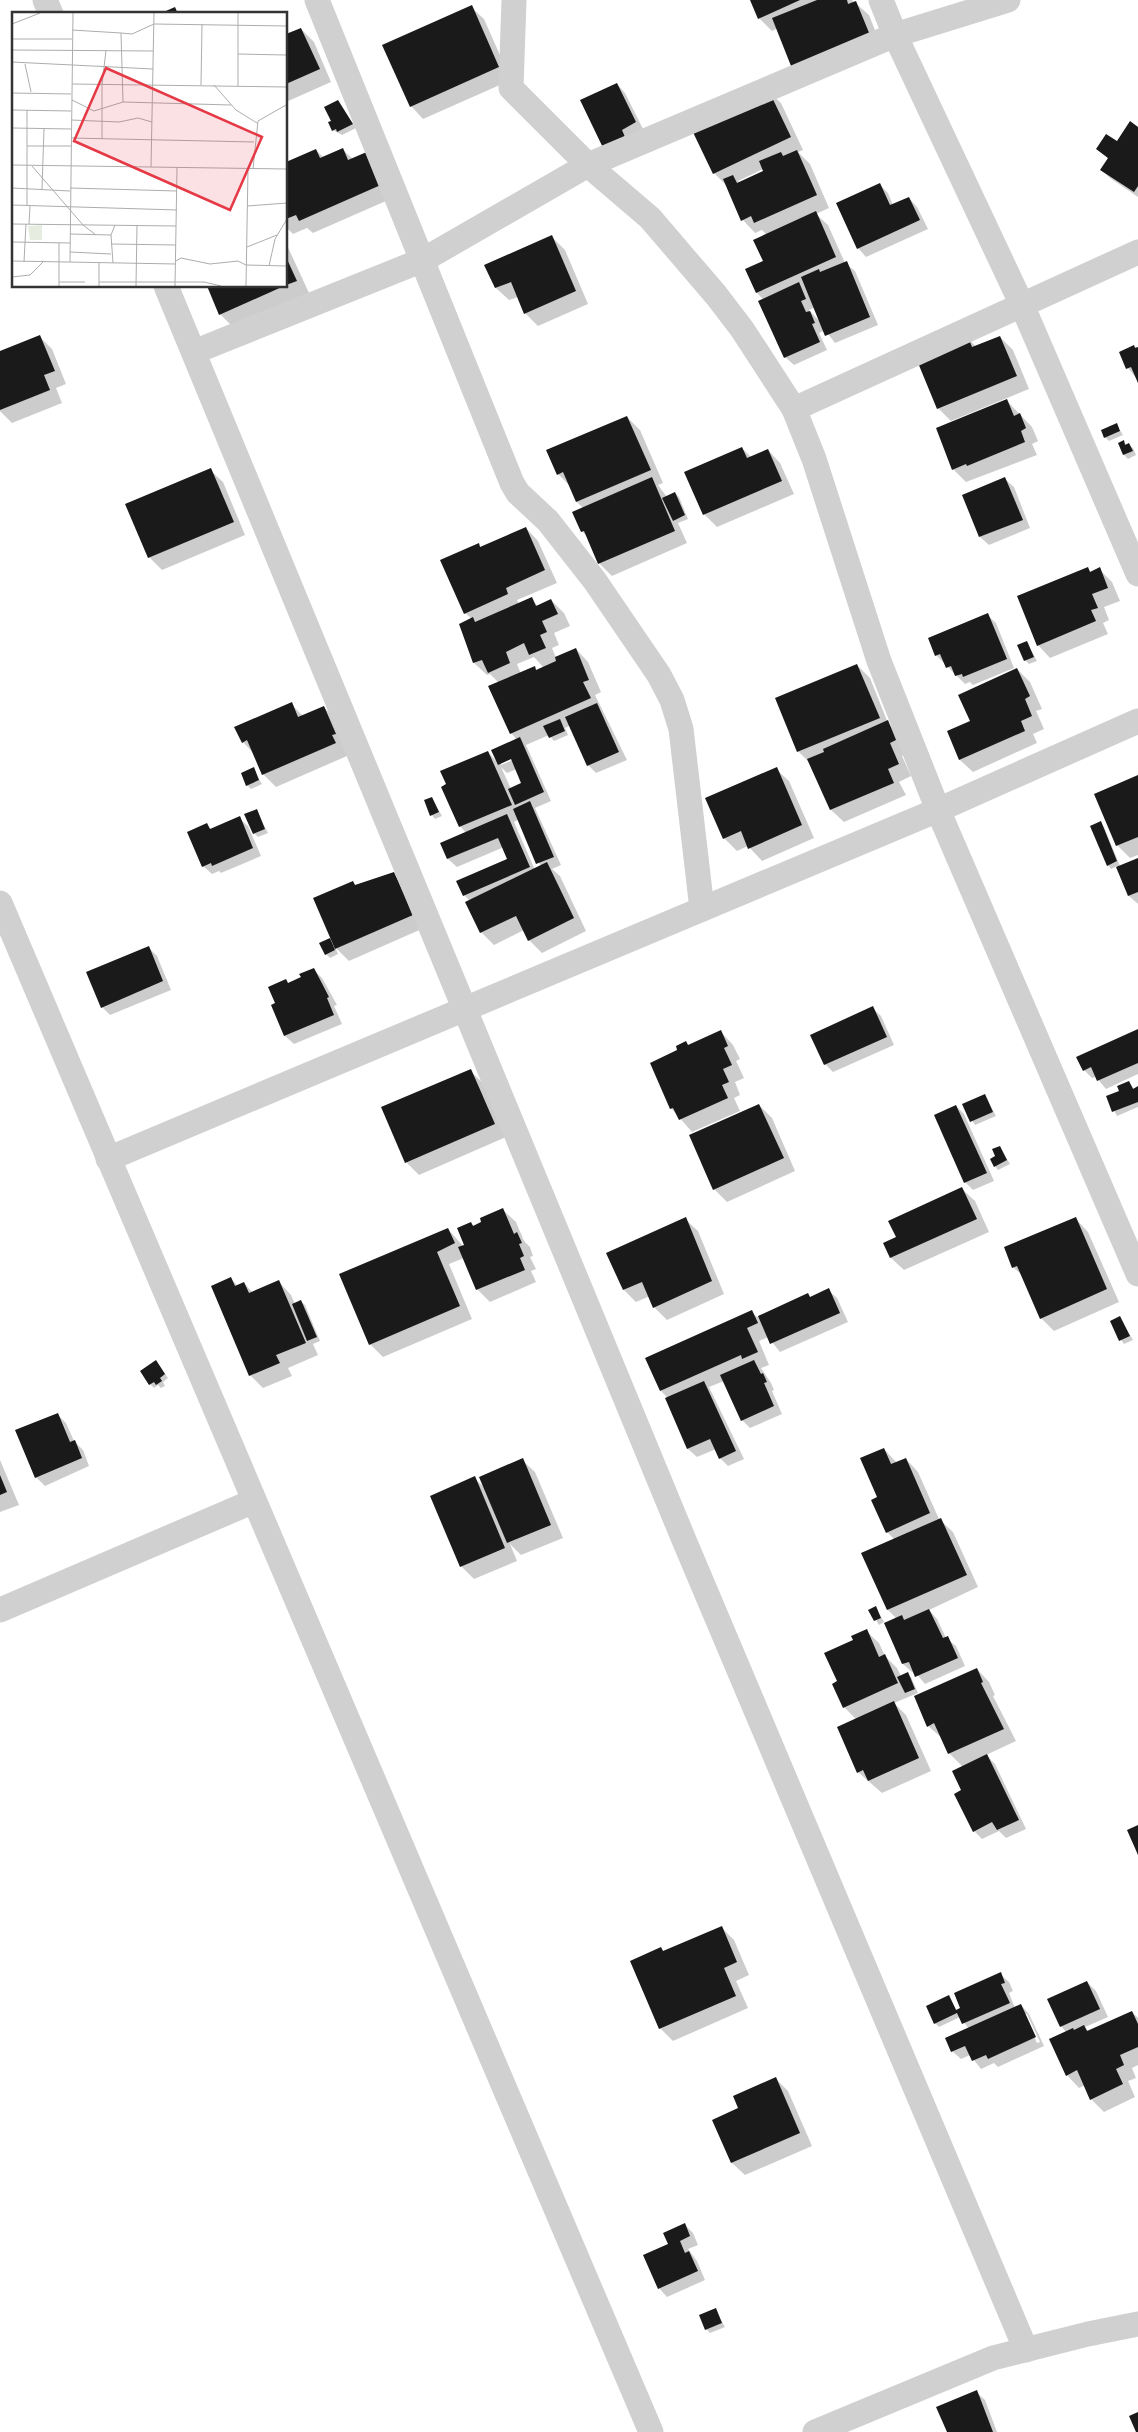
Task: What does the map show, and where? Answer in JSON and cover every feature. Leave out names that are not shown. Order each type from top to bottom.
[{"type":"street","points":[[45,0],[50,12]]},
{"type":"street","points":[[318,0],[512,482],[518,493],[548,521],[595,581],[659,676],[672,700],[681,729],[702,909]]},
{"type":"street","points":[[514,0],[511,88],[588,165],[650,218],[716,295],[742,329],[794,409],[814,459],[879,661],[938,810],[1138,1274]]},
{"type":"street","points":[[881,0],[895,35],[1022,305],[1138,574]]},
{"type":"street","points":[[194,352],[423,260],[588,165],[895,35],[1008,0]]},
{"type":"street","points":[[794,409],[1138,252]]},
{"type":"street","points":[[167,288],[684,1540],[1026,2350]]},
{"type":"street","points":[[108,1158],[938,810],[1138,721]]},
{"type":"street","points":[[0,903],[646,2431]]},
{"type":"street","points":[[0,1610],[254,1501]]},
{"type":"street","points":[[815,2432],[993,2358],[1088,2334],[1138,2324]]},
{"type":"building","points":[[750,0],[800,0],[758,19]]},
{"type":"building","points":[[817,0],[847,0],[848,4],[856,1],[872,40],[793,71],[772,18]]},
{"type":"building","points":[[472,5],[499,67],[410,107],[382,45]]},
{"type":"building","points":[[175,7],[177,12],[164,12]]},
{"type":"building","points":[[301,28],[320,69],[288,83],[288,33]]},
{"type":"building","points":[[617,83],[636,122],[622,130],[628,144],[606,154],[580,100]]},
{"type":"building","points":[[768,89],[791,137],[713,174],[690,126]]},
{"type":"building","points":[[338,100],[353,124],[337,132],[336,129],[332,131],[328,122],[331,121],[324,107]]},
{"type":"building","points":[[1130,121],[1138,127],[1138,186],[1134,192],[1100,170],[1108,158],[1096,149],[1106,134],[1117,141]]},
{"type":"building","points":[[343,148],[348,160],[369,151],[383,184],[299,221],[296,215],[288,218],[288,161],[316,149],[320,158]]},
{"type":"building","points":[[797,150],[817,195],[754,223],[751,216],[741,221],[723,179],[733,175],[737,183],[763,171],[759,161],[781,152],[783,156]]},
{"type":"building","points":[[880,183],[890,205],[909,197],[920,220],[857,249],[836,203]]},
{"type":"building","points":[[816,211],[836,257],[756,293],[745,269],[763,261],[753,240]]},
{"type":"building","points":[[552,235],[576,291],[524,314],[511,282],[495,288],[484,265]]},
{"type":"building","points":[[288,261],[297,281],[288,284]]},
{"type":"building","points":[[847,261],[870,317],[825,336],[801,277],[819,269],[820,272]]},
{"type":"building","points":[[799,282],[806,299],[801,301],[806,312],[810,311],[815,323],[812,324],[820,342],[784,358],[758,301]]},
{"type":"building","points":[[208,288],[280,288],[219,315]]},
{"type":"building","points":[[40,335],[55,371],[44,375],[50,390],[0,410],[0,351]]},
{"type":"building","points":[[1000,336],[1017,376],[937,409],[916,358],[968,337],[972,347]]},
{"type":"building","points":[[1134,345],[1135,348],[1138,347],[1138,383],[1131,367],[1126,369],[1119,352]]},
{"type":"building","points":[[1007,399],[1014,416],[1020,413],[1026,428],[1021,431],[1025,442],[967,466],[966,464],[952,470],[936,428]]},
{"type":"building","points":[[627,416],[651,470],[576,502],[563,472],[557,475],[546,450]]},
{"type":"building","points":[[1117,423],[1120,431],[1104,438],[1101,430]]},
{"type":"building","points":[[1124,440],[1125,445],[1129,443],[1133,451],[1123,455],[1118,443]]},
{"type":"building","points":[[742,447],[747,458],[768,449],[782,481],[703,515],[684,472]]},
{"type":"building","points":[[211,468],[234,522],[148,558],[125,504]]},
{"type":"building","points":[[652,477],[675,531],[598,564],[584,531],[581,532],[572,512]]},
{"type":"building","points":[[1005,477],[1023,520],[979,537],[962,495]]},
{"type":"building","points":[[675,492],[685,515],[673,521],[662,498]]},
{"type":"building","points":[[526,527],[545,570],[506,588],[508,594],[464,614],[440,560],[479,543],[480,547]]},
{"type":"building","points":[[1088,567],[1090,572],[1100,567],[1108,588],[1092,594],[1098,608],[1091,610],[1096,621],[1037,646],[1017,596]]},
{"type":"building","points":[[532,597],[536,606],[551,599],[558,614],[542,621],[547,632],[540,635],[546,648],[529,655],[524,643],[506,652],[510,663],[488,673],[482,660],[473,663],[459,624],[473,617],[475,622]]},
{"type":"building","points":[[988,613],[1007,659],[963,677],[962,674],[955,676],[951,666],[946,668],[940,654],[935,656],[928,638]]},
{"type":"building","points":[[1027,641],[1034,657],[1024,661],[1017,645]]},
{"type":"building","points":[[576,648],[589,680],[583,682],[591,698],[510,734],[488,686],[535,666],[536,670],[556,661],[555,657]]},
{"type":"building","points":[[857,664],[880,718],[797,752],[775,698]]},
{"type":"building","points":[[1017,668],[1030,696],[1025,699],[1032,716],[1021,721],[1025,731],[959,760],[947,731],[970,721],[958,695]]},
{"type":"building","points":[[292,702],[298,717],[324,706],[336,734],[332,735],[336,743],[262,775],[247,740],[242,743],[234,727]]},
{"type":"building","points":[[597,703],[619,752],[587,766],[565,717]]},
{"type":"building","points":[[560,719],[565,731],[549,738],[543,726]]},
{"type":"building","points":[[888,720],[896,740],[890,743],[899,764],[888,769],[894,783],[830,810],[807,759],[824,752],[823,749]]},
{"type":"building","points":[[520,737],[544,792],[515,805],[508,789],[521,783],[511,759],[498,765],[491,750]]},
{"type":"building","points":[[488,751],[512,805],[459,827],[441,787],[446,784],[440,771]]},
{"type":"building","points":[[254,767],[259,780],[246,786],[241,773]]},
{"type":"building","points":[[777,767],[802,825],[748,849],[741,831],[723,839],[705,798]]},
{"type":"building","points":[[1138,775],[1138,837],[1116,846],[1094,794]]},
{"type":"building","points":[[432,797],[439,812],[430,816],[424,800]]},
{"type":"building","points":[[530,801],[554,857],[536,864],[513,809]]},
{"type":"building","points":[[257,809],[265,829],[253,834],[244,814]]},
{"type":"building","points":[[507,814],[530,867],[463,896],[456,881],[507,859],[498,838],[447,859],[440,843]]},
{"type":"building","points":[[240,816],[253,848],[212,866],[211,863],[202,867],[187,832],[207,823],[210,829]]},
{"type":"building","points":[[1101,821],[1117,861],[1107,866],[1090,826]]},
{"type":"building","points":[[1138,858],[1138,892],[1128,896],[1116,867]]},
{"type":"building","points":[[547,862],[574,918],[528,941],[516,916],[480,933],[465,902]]},
{"type":"building","points":[[394,872],[413,915],[335,949],[313,898],[353,881],[355,885]]},
{"type":"building","points":[[330,938],[335,950],[325,955],[319,943]]},
{"type":"building","points":[[149,946],[163,981],[101,1008],[86,972]]},
{"type":"building","points":[[314,968],[329,997],[327,998],[334,1015],[284,1036],[271,1005],[275,1003],[268,987],[286,979],[288,983],[301,977],[299,974]]},
{"type":"building","points":[[873,1006],[887,1037],[824,1065],[810,1035]]},
{"type":"building","points":[[1138,1029],[1138,1063],[1097,1081],[1091,1067],[1083,1071],[1076,1057]]},
{"type":"building","points":[[721,1030],[728,1046],[724,1048],[732,1065],[723,1069],[729,1082],[722,1085],[728,1098],[679,1120],[673,1108],[670,1109],[650,1063],[677,1050],[676,1046],[686,1041],[688,1045]]},
{"type":"building","points":[[471,1069],[495,1124],[405,1163],[381,1107]]},
{"type":"building","points":[[1129,1081],[1133,1089],[1138,1086],[1138,1102],[1112,1112],[1106,1096],[1119,1091],[1117,1086]]},
{"type":"building","points":[[985,1094],[993,1112],[970,1122],[962,1104]]},
{"type":"building","points":[[759,1104],[784,1158],[713,1190],[689,1135]]},
{"type":"building","points":[[956,1105],[987,1173],[964,1183],[934,1115]]},
{"type":"building","points":[[1000,1146],[1007,1160],[994,1167],[990,1159],[995,1156],[992,1149]]},
{"type":"building","points":[[962,1187],[977,1219],[890,1258],[883,1243],[896,1237],[888,1221]]},
{"type":"building","points":[[503,1208],[514,1234],[517,1232],[522,1243],[519,1244],[524,1256],[520,1258],[525,1270],[476,1290],[458,1247],[464,1245],[457,1228],[471,1222],[473,1226],[481,1222],[480,1218]]},
{"type":"building","points":[[686,1217],[712,1281],[653,1308],[642,1282],[623,1290],[606,1253]]},
{"type":"building","points":[[1076,1217],[1107,1289],[1040,1319],[1017,1266],[1012,1268],[1004,1247]]},
{"type":"building","points":[[448,1228],[455,1243],[437,1252],[460,1306],[369,1345],[339,1274]]},
{"type":"building","points":[[231,1277],[235,1286],[244,1282],[249,1293],[279,1280],[306,1343],[276,1355],[280,1363],[249,1376],[211,1286]]},
{"type":"building","points":[[829,1288],[840,1313],[770,1344],[758,1316],[808,1293],[810,1297]]},
{"type":"building","points":[[301,1300],[317,1337],[307,1341],[292,1304]]},
{"type":"building","points":[[752,1310],[758,1323],[747,1328],[758,1352],[742,1359],[741,1355],[660,1391],[645,1358]]},
{"type":"building","points":[[1120,1316],[1130,1336],[1119,1341],[1110,1321]]},
{"type":"building","points":[[156,1360],[165,1374],[160,1378],[162,1381],[156,1385],[154,1382],[149,1385],[140,1371]]},
{"type":"building","points":[[754,1360],[767,1382],[764,1383],[774,1406],[741,1421],[720,1375]]},
{"type":"building","points":[[704,1381],[736,1451],[719,1459],[710,1439],[687,1449],[665,1398]]},
{"type":"building","points":[[58,1413],[70,1442],[75,1440],[82,1458],[35,1478],[15,1430]]},
{"type":"building","points":[[884,1448],[891,1464],[906,1458],[930,1513],[886,1533],[871,1500],[877,1497],[860,1458]]},
{"type":"building","points":[[523,1458],[551,1525],[507,1543],[479,1477]]},
{"type":"building","points":[[0,1475],[7,1492],[0,1495]]},
{"type":"building","points":[[475,1476],[505,1548],[460,1567],[430,1496]]},
{"type":"building","points":[[941,1518],[967,1575],[887,1610],[861,1553]]},
{"type":"building","points":[[876,1606],[881,1618],[874,1621],[868,1610]]},
{"type":"building","points":[[929,1609],[943,1638],[948,1636],[958,1658],[915,1677],[909,1662],[902,1664],[884,1623],[902,1615],[904,1620]]},
{"type":"building","points":[[867,1629],[879,1657],[885,1654],[898,1683],[843,1708],[832,1684],[837,1681],[824,1653],[853,1640],[851,1636]]},
{"type":"building","points":[[977,1668],[983,1682],[981,1683],[1004,1729],[948,1754],[934,1723],[927,1727],[914,1696]]},
{"type":"building","points":[[908,1672],[915,1689],[905,1693],[897,1677]]},
{"type":"building","points":[[894,1701],[919,1758],[868,1781],[863,1770],[857,1773],[837,1727]]},
{"type":"building","points":[[987,1754],[1019,1820],[997,1830],[992,1822],[973,1832],[954,1794],[961,1790],[952,1771]]},
{"type":"building","points":[[1138,1825],[1138,1855],[1127,1830]]},
{"type":"building","points":[[722,1926],[737,1962],[724,1968],[736,1996],[659,2029],[630,1961],[661,1947],[663,1951]]},
{"type":"building","points":[[1001,1972],[1005,1983],[1001,1984],[1010,2003],[962,2024],[957,2013],[934,2024],[926,2006],[949,1995],[956,2010],[960,2008],[954,1993]]},
{"type":"building","points":[[1087,1981],[1100,2009],[1060,2027],[1047,1999]]},
{"type":"building","points":[[1021,2004],[1036,2037],[988,2059],[986,2055],[972,2061],[965,2046],[951,2052],[945,2038]]},
{"type":"building","points":[[1132,2011],[1138,2024],[1138,2047],[1120,2055],[1124,2065],[1116,2069],[1123,2084],[1090,2100],[1077,2070],[1066,2076],[1049,2039],[1084,2025],[1087,2031]]},
{"type":"building","points":[[776,2077],[800,2133],[731,2163],[712,2120],[738,2108],[733,2096]]},
{"type":"building","points":[[685,2223],[690,2236],[680,2241],[685,2253],[689,2251],[698,2271],[658,2289],[643,2255],[668,2244],[663,2233]]},
{"type":"building","points":[[716,2308],[722,2323],[705,2330],[699,2315]]},
{"type":"building","points":[[977,2390],[993,2432],[947,2432],[936,2407]]},
{"type":"building","points":[[1138,2412],[1138,2432],[1136,2432],[1129,2416]]}]
